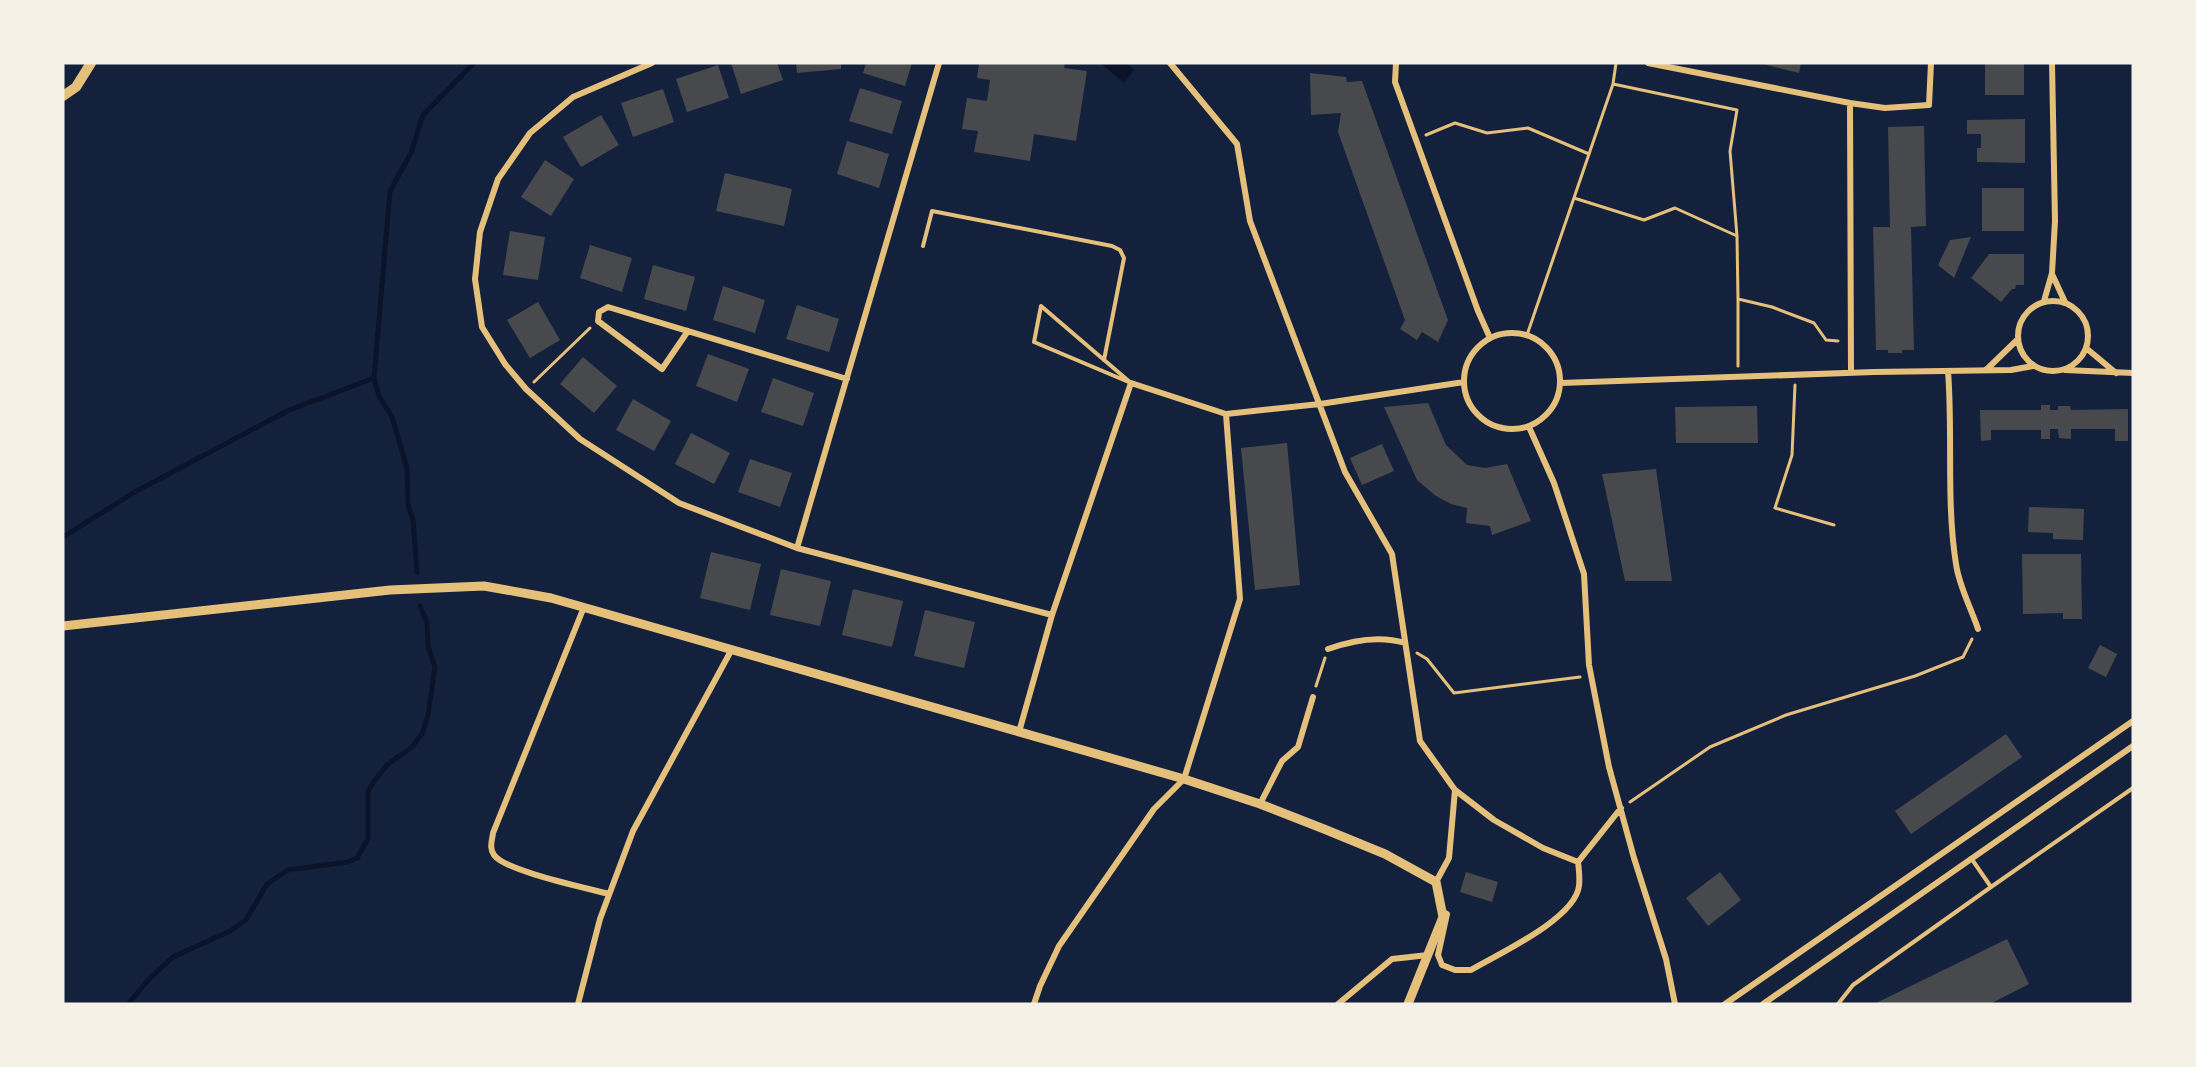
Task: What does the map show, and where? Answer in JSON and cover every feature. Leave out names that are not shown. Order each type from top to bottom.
[{"type":"main road","points":[[63,96],[76,87],[91,63]]},
{"type":"street","points":[[652,63],[573,97],[530,133],[498,180],[480,232],[475,279],[482,327],[505,364],[526,389],[580,439],[679,503],[797,549],[1052,615]]},
{"type":"street","points":[[797,549],[939,63]]},
{"type":"street","points":[[1170,63],[1237,144],[1250,221],[1345,472],[1392,554],[1420,741],[1455,790],[1494,820],[1543,848],[1578,862]]},
{"type":"street","points":[[1396,63],[1395,82],[1478,311],[1490,338]]},
{"type":"street","points":[[1648,63],[1885,108],[1929,105],[1931,63]]},
{"type":"street","points":[[2043,301],[2052,273],[2055,220],[2052,63]]},
{"type":"street","points":[[1850,103],[1851,373]]},
{"type":"street","points":[[2052,273],[2065,302]]},
{"type":"street","points":[[2033,366],[2025,358],[2017,340],[2020,320],[2034,305],[2054,300],[2065,302],[2074,308],[2082,316],[2087,326],[2086,348],[2081,357],[2064,370]]},
{"type":"street","points":[[688,331],[662,369],[598,321],[599,312],[608,307],[688,331],[847,379]]},
{"type":"street","points":[[1502,334],[1527,335],[1541,342],[1552,354],[1559,368],[1561,383],[1558,397],[1551,410],[1529,427],[1514,430],[1498,428],[1485,421],[1466,397],[1465,368],[1479,346],[1490,338],[1502,334]]},
{"type":"street","points":[[1985,370],[2017,340]]},
{"type":"street","points":[[2086,348],[2116,373]]},
{"type":"street","points":[[1561,383],[1738,376],[2011,370],[2033,366],[2053,371],[2091,370],[2133,373]]},
{"type":"street","points":[[1948,371],[1952,523],[1956,566],[1978,629]]},
{"type":"street","points":[[1019,732],[1052,615],[1131,383],[1226,414],[1320,404],[1464,382]]},
{"type":"street","points":[[1034,1004],[1059,946],[1154,809],[1184,778],[1240,599],[1226,414]]},
{"type":"street","points":[[1529,427],[1554,483],[1584,574],[1591,675],[1609,767],[1666,959],[1675,1004]]},
{"type":"street","points":[[63,626],[390,590],[484,586],[551,598],[1184,778],[1260,804],[1384,854],[1436,882]]},
{"type":"street","points":[[584,607],[493,833],[491,847],[500,862],[515,869],[609,894]]},
{"type":"street","points":[[1328,649],[1351,641],[1391,639],[1405,643]]},
{"type":"street","points":[[578,1004],[600,919],[633,831],[732,649]]},
{"type":"street","points":[[1260,804],[1282,761],[1298,747],[1313,696]]},
{"type":"street","points":[[1725,1004],[2133,721]]},
{"type":"street","points":[[1763,1004],[2133,746]]},
{"type":"street","points":[[1408,1004],[1443,917],[1436,882],[1449,858],[1455,790]]},
{"type":"street","points":[[1442,911],[1448,914],[1438,955],[1442,965],[1455,970],[1471,970],[1552,922],[1569,907],[1579,887],[1578,862],[1621,808]]},
{"type":"street","points":[[1338,1004],[1392,958],[1429,955]]},
{"type":"lane","points":[[923,246],[932,211],[1112,246],[1120,250],[1124,258],[1104,360]]},
{"type":"lane","points":[[1041,306],[1104,360],[1131,383],[1034,342],[1041,306]]},
{"type":"lane","points":[[1838,1004],[1853,985],[2133,789]]},
{"type":"lane","points":[[1970,858],[1991,887]]},
{"type":"path","points":[[1527,335],[1613,84],[1616,63]]},
{"type":"path","points":[[1613,84],[1737,110],[1730,151],[1737,236],[1738,376]]},
{"type":"path","points":[[1416,139],[1455,123],[1487,133],[1528,128],[1589,154]]},
{"type":"path","points":[[1574,198],[1644,220],[1676,208],[1737,236]]},
{"type":"path","points":[[1738,299],[1772,307],[1814,323],[1826,340],[1851,342]]},
{"type":"path","points":[[526,389],[598,321]]},
{"type":"path","points":[[1795,375],[1792,455],[1775,508],[1834,525]]},
{"type":"path","points":[[1621,808],[1710,747],[1786,715],[1916,676],[1963,657],[1978,629]]},
{"type":"path","points":[[1313,696],[1328,649]]},
{"type":"path","points":[[1407,652],[1420,653],[1427,659],[1454,693],[1591,675]]},
{"type":"water","points":[[1100,63],[1126,63],[1134,70],[1124,83]]},
{"type":"building","points":[[731,63],[777,63],[783,80],[741,94]]},
{"type":"building","points":[[796,63],[841,63],[841,69],[797,73]]},
{"type":"building","points":[[866,63],[912,63],[905,86],[863,73]]},
{"type":"building","points":[[979,63],[1065,63],[1064,68],[1087,71],[1076,141],[1034,134],[1030,161],[974,152],[978,131],[962,129],[967,98],[987,101],[990,80],[977,78]]},
{"type":"building","points":[[1759,63],[1801,63],[1799,73]]},
{"type":"building","points":[[1985,63],[2024,63],[2024,95],[1985,95]]},
{"type":"building","points":[[718,65],[729,98],[687,112],[676,79]]},
{"type":"building","points":[[1310,73],[1346,77],[1347,82],[1362,81],[1448,320],[1438,342],[1422,332],[1417,340],[1400,329],[1405,320],[1338,132],[1341,113],[1311,115]]},
{"type":"building","points":[[860,88],[902,101],[892,134],[849,121]]},
{"type":"building","points":[[663,89],[674,122],[633,137],[621,103]]},
{"type":"building","points":[[601,115],[619,145],[581,167],[563,137]]},
{"type":"building","points":[[2025,119],[2025,163],[1977,162],[1977,148],[1981,148],[1981,134],[1967,134],[1967,120]]},
{"type":"building","points":[[1924,126],[1926,226],[1911,227],[1914,350],[1888,353],[1888,350],[1876,350],[1873,227],[1890,227],[1888,127]]},
{"type":"building","points":[[847,141],[889,154],[879,188],[837,174]]},
{"type":"building","points":[[545,160],[574,179],[551,216],[521,197]]},
{"type":"building","points":[[725,173],[792,189],[784,226],[716,211]]},
{"type":"building","points":[[1982,188],[2024,188],[2024,231],[1982,231]]},
{"type":"building","points":[[510,231],[545,237],[538,280],[503,275]]},
{"type":"building","points":[[1971,237],[1954,278],[1938,265],[1950,240]]},
{"type":"building","points":[[590,245],[632,258],[622,292],[580,278]]},
{"type":"building","points":[[1989,254],[2024,254],[2024,285],[2016,285],[2015,289],[2012,289],[2001,302],[1971,278]]},
{"type":"building","points":[[653,265],[695,277],[686,311],[644,299]]},
{"type":"building","points":[[723,286],[765,300],[755,333],[713,320]]},
{"type":"building","points":[[538,302],[560,340],[530,358],[507,320]]},
{"type":"building","points":[[797,305],[839,319],[829,352],[786,339]]},
{"type":"building","points":[[708,354],[749,369],[737,402],[696,386]]},
{"type":"building","points":[[583,357],[617,386],[594,413],[560,384]]},
{"type":"building","points":[[773,378],[814,393],[803,426],[761,412]]},
{"type":"building","points":[[633,399],[671,421],[654,451],[616,430]]},
{"type":"building","points":[[1428,403],[1446,445],[1467,465],[1485,468],[1507,464],[1531,521],[1492,535],[1490,526],[1466,523],[1467,508],[1451,504],[1436,496],[1417,480],[1384,407]]},
{"type":"building","points":[[2041,405],[2050,405],[2050,410],[2058,410],[2058,406],[2070,406],[2071,410],[2128,409],[2128,441],[2115,441],[2115,429],[2071,429],[2071,439],[2059,438],[2058,429],[2050,429],[2050,439],[2041,439],[2041,430],[1991,430],[1991,440],[1981,441],[1980,410],[2041,410]]},
{"type":"building","points":[[1757,406],[1758,443],[1676,443],[1675,407]]},
{"type":"building","points":[[691,433],[730,453],[714,484],[675,464]]},
{"type":"building","points":[[1287,443],[1300,585],[1255,590],[1241,448]]},
{"type":"building","points":[[1382,444],[1394,471],[1362,485],[1350,458]]},
{"type":"building","points":[[750,459],[792,473],[780,507],[738,492]]},
{"type":"building","points":[[1656,469],[1672,581],[1625,581],[1602,474]]},
{"type":"building","points":[[2029,507],[2084,509],[2083,540],[2053,539],[2053,533],[2028,532]]},
{"type":"building","points":[[711,552],[761,564],[750,610],[700,598]]},
{"type":"building","points":[[2022,554],[2081,554],[2082,619],[2063,619],[2063,613],[2023,614]]},
{"type":"building","points":[[781,569],[831,581],[820,626],[770,615]]},
{"type":"building","points":[[853,589],[903,601],[892,647],[842,635]]},
{"type":"building","points":[[925,610],[975,622],[964,668],[914,656]]},
{"type":"building","points":[[2100,645],[2117,654],[2106,677],[2088,668]]},
{"type":"building","points":[[2006,734],[2022,757],[1911,834],[1895,811]]},
{"type":"building","points":[[1466,872],[1498,882],[1492,902],[1460,892]]},
{"type":"building","points":[[1720,872],[1741,900],[1708,926],[1686,898]]},
{"type":"building","points":[[2007,939],[2029,984],[1990,1004],[1874,1004]]},
{"type":"waterway","points":[[63,537],[133,493],[287,411],[374,378],[390,191],[411,153],[423,115],[474,63]]},
{"type":"waterway","points":[[374,378],[379,396],[392,417],[407,468],[408,505],[413,520],[417,572]]},
{"type":"waterway","points":[[128,1004],[150,978],[173,957],[230,931],[246,920],[267,884],[288,870],[348,862],[357,858],[368,839],[368,792],[388,764],[412,747],[422,734],[428,715],[435,667],[428,646],[427,623],[420,606]]}]
